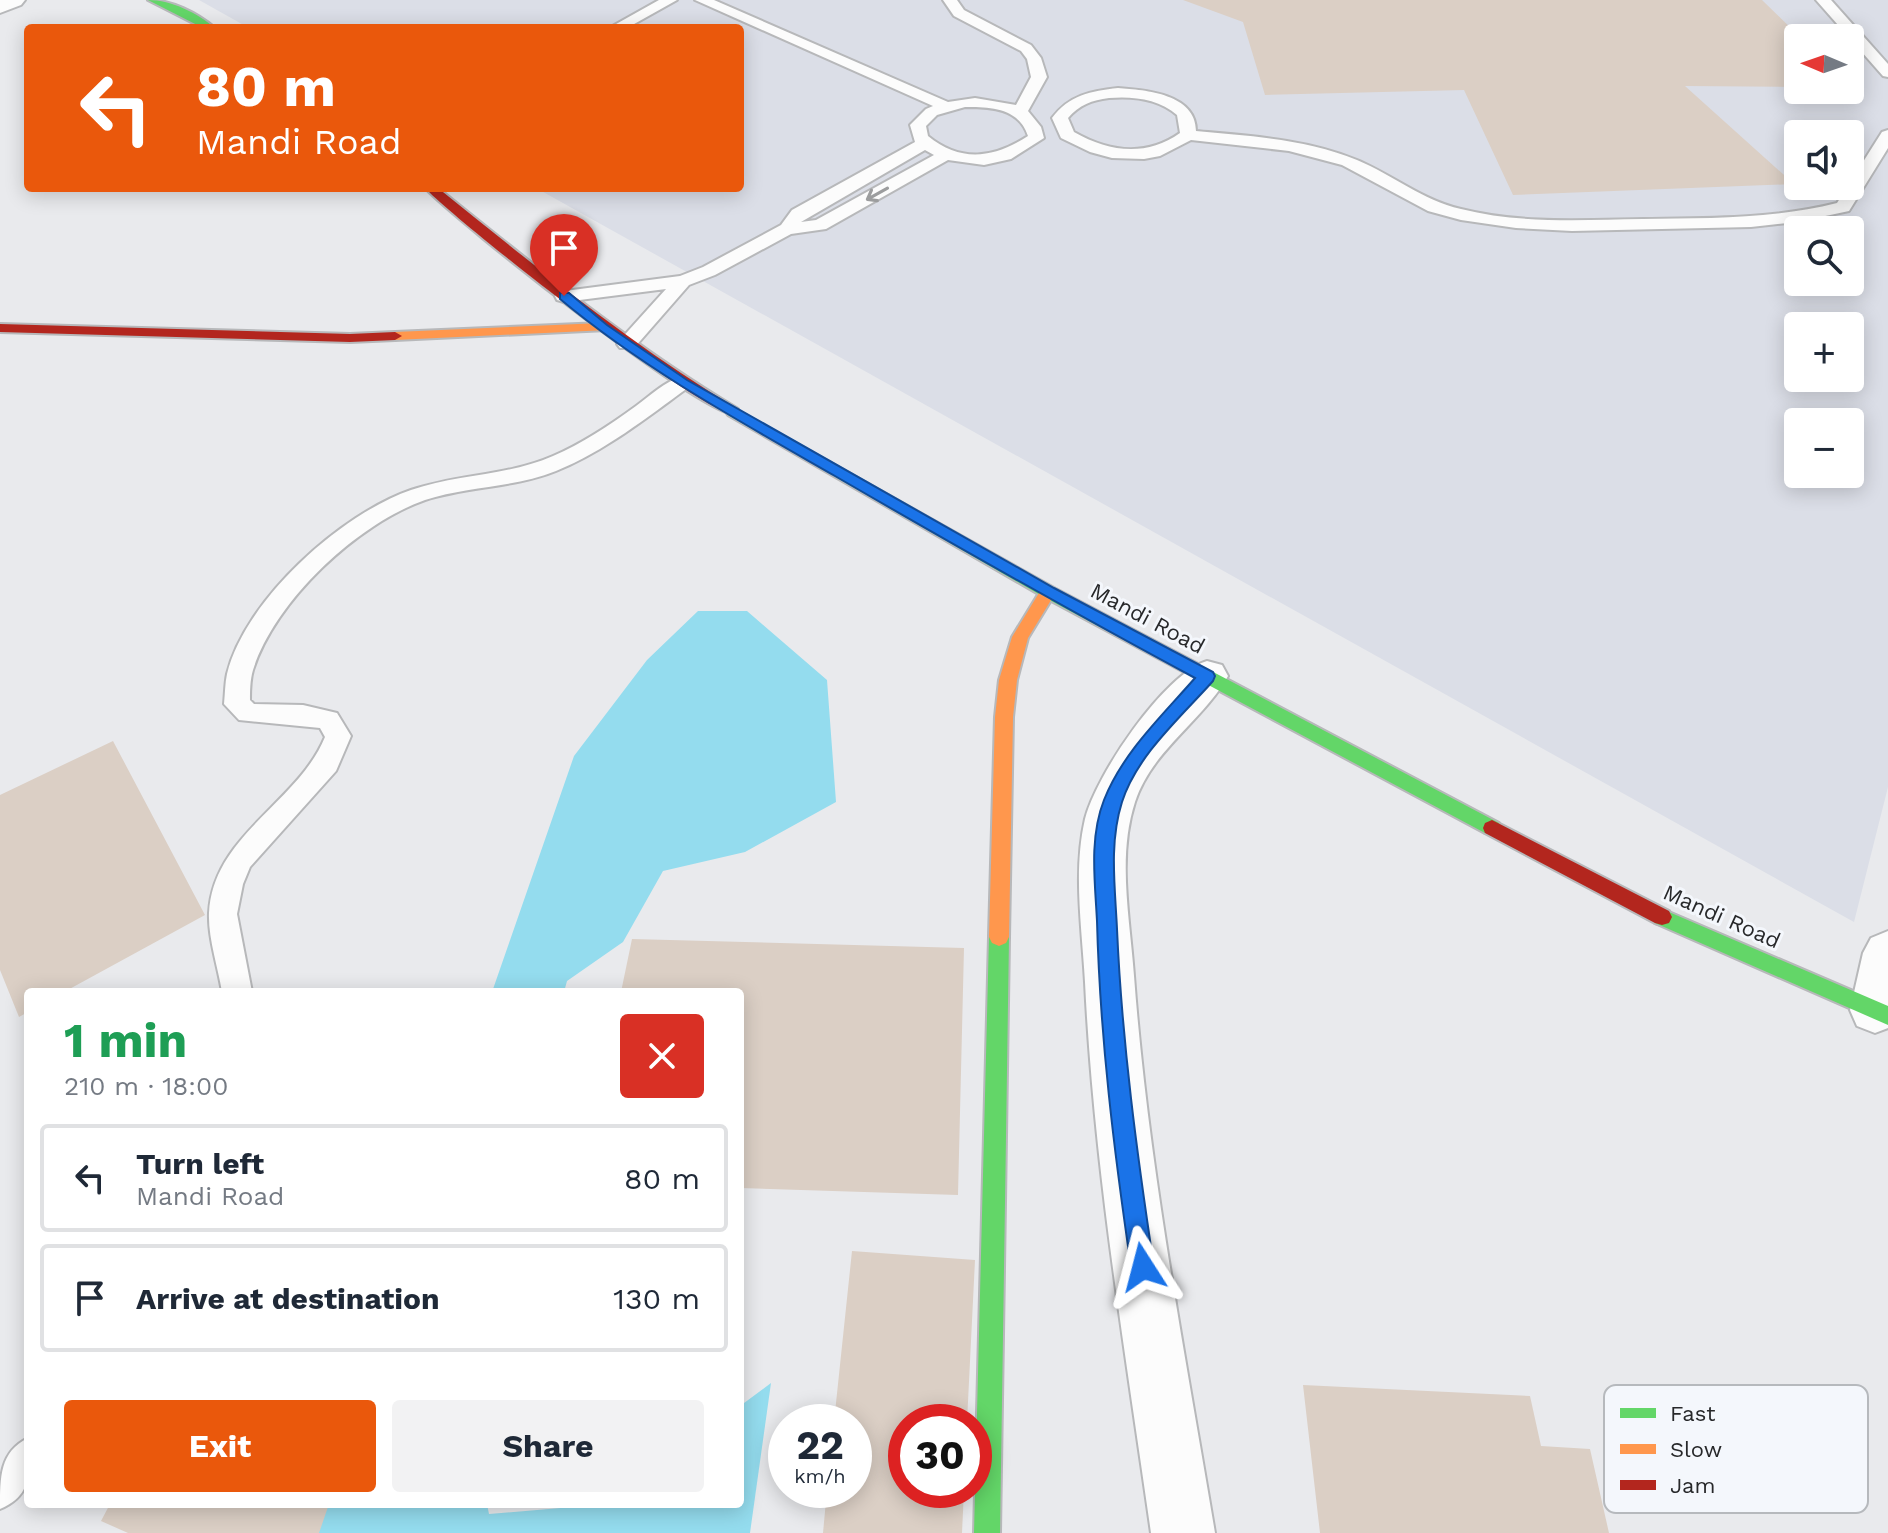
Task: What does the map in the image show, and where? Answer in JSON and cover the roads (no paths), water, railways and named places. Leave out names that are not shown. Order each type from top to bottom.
[{"type":"street","points":[[0,6],[13,0]]},
{"type":"street","points":[[153,0],[203,24]]},
{"type":"street","name":"Mandi Road","points":[[436,192],[602,327],[682,383],[1048,592],[1651,912],[1882,1013]]},
{"type":"street","points":[[0,328],[350,338],[602,327]]},
{"type":"street","points":[[987,1533],[1004,717],[1008,667],[1020,633],[1048,592]]},
{"type":"street","points":[[1183,1533],[1120,1119],[1109,991],[1104,843],[1113,801],[1134,760],[1207,676]]},
{"type":"street","points":[[1882,1013],[1888,953]]},
{"type":"lane","points":[[624,24],[670,0]]},
{"type":"lane","points":[[702,0],[945,106]]},
{"type":"lane","points":[[950,0],[959,13],[1026,48],[1034,58],[1039,77],[1020,111]]},
{"type":"lane","points":[[1823,0],[1888,73]]},
{"type":"lane","points":[[1188,135],[1190,124],[1185,114],[1160,99],[1140,94],[1097,95],[1079,100],[1066,108],[1060,118],[1060,125],[1067,135],[1081,144],[1123,155],[1166,150],[1188,135],[1290,145],[1351,163],[1431,206],[1506,224],[1761,222],[1810,216],[1843,207],[1888,135]]},
{"type":"lane","points":[[984,102],[1020,111],[1034,124],[1036,138],[1017,152],[986,159],[945,155],[923,144],[916,129],[919,120],[945,106],[984,102]]},
{"type":"lane","points":[[1034,124],[1060,125]]},
{"type":"lane","points":[[787,229],[798,214],[923,144]]},
{"type":"lane","points":[[564,296],[683,281],[709,271],[787,229],[820,225],[945,155]]},
{"type":"lane","points":[[627,344],[683,281]]},
{"type":"lane","points":[[236,988],[223,914],[229,884],[239,860],[327,764],[338,736],[328,720],[303,715],[248,713],[237,704],[235,688],[241,668],[259,631],[283,598],[299,577],[337,542],[383,510],[418,495],[553,464],[595,442],[682,383]]},
{"type":"lane","points":[[0,1490],[24,1461]]},
{"type":"water","points":[[698,611],[747,611],[827,680],[836,802],[745,852],[663,871],[623,942],[567,981],[565,988],[493,988],[574,756],[647,660]]},
{"type":"water","points":[[771,1383],[750,1533],[274,1533],[286,1508],[488,1508],[489,1514],[560,1508],[744,1508],[744,1403]]}]
